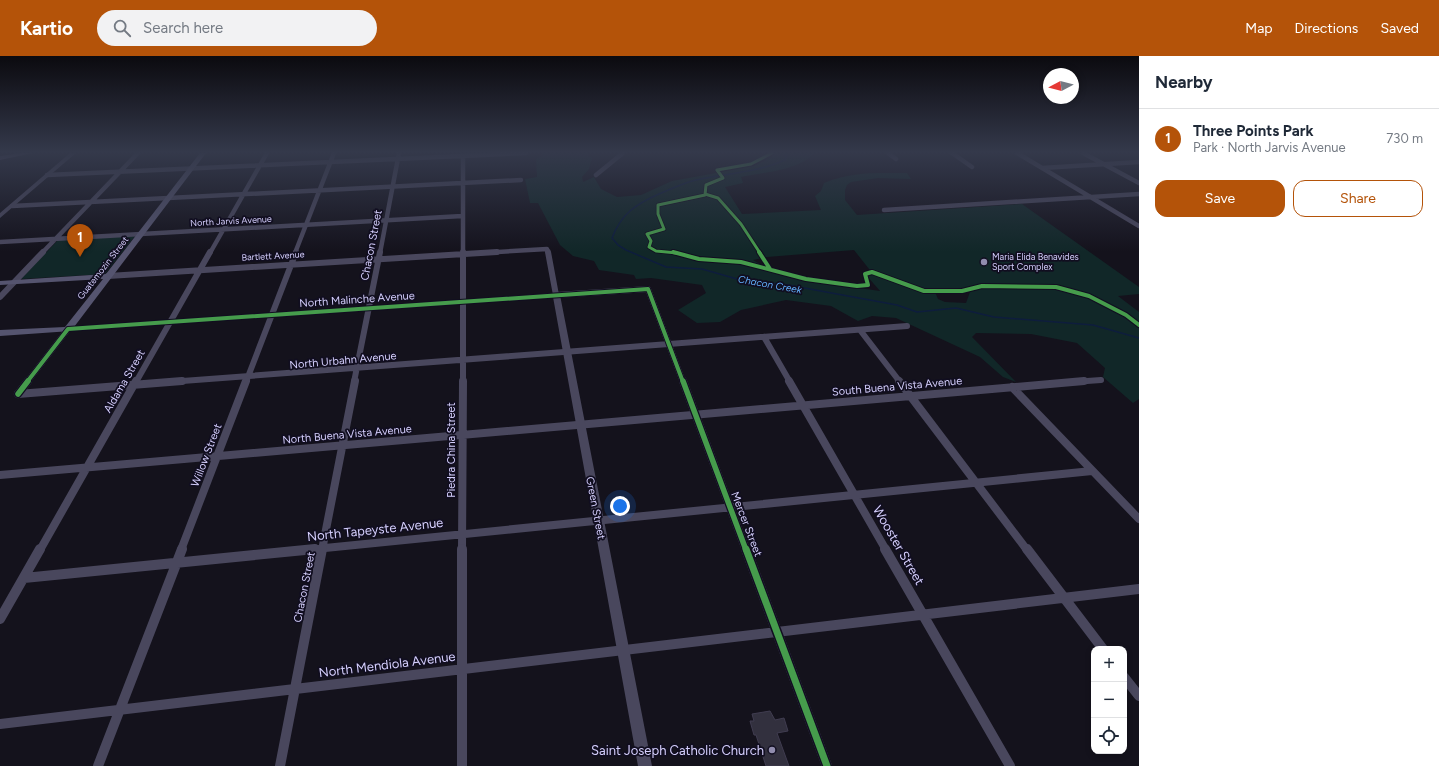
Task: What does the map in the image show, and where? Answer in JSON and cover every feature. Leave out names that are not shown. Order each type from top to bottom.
[{"type":"main road","name":"Guatemozin Street","points":[[68,329],[177,186]]},
{"type":"main road","name":"Bartlett Avenue","points":[[0,283],[108,276]]},
{"type":"main road","name":"North Malinche Avenue","points":[[0,333],[68,329]]},
{"type":"street","points":[[0,216],[34,186]]},
{"type":"street","points":[[0,297],[107,186]]},
{"type":"street","name":"Aldama Street","points":[[0,620],[247,186]]},
{"type":"street","name":"Willow Street","points":[[98,766],[321,186]]},
{"type":"street","points":[[12,206],[391,186]]},
{"type":"street","name":"Chacon Street","points":[[280,766],[393,186]]},
{"type":"street","name":"Piedra China Street","points":[[462,186],[462,766]]},
{"type":"street","points":[[1073,186],[1139,226]]},
{"type":"street","points":[[884,210],[1139,194]]},
{"type":"street","name":"North Jarvis Avenue","points":[[0,242],[462,216]]},
{"type":"street","name":"Bartlett Avenue","points":[[108,276],[547,249]]},
{"type":"street","name":"Green Street","points":[[547,249],[645,766]]},
{"type":"street","name":"North Malinche Avenue","points":[[68,329],[648,289]]},
{"type":"street","name":"Mercer Street","points":[[648,289],[827,766]]},
{"type":"street","name":"North Urbahn Avenue","points":[[18,394],[247,378],[358,368],[908,326]]},
{"type":"street","name":"Guatemozin Street","points":[[18,394],[68,329]]},
{"type":"street","points":[[860,330],[1101,646]]},
{"type":"street","name":"Wooster Street","points":[[764,337],[1010,766]]},
{"type":"street","name":"South Buena Vista Avenue","points":[[695,415],[1101,380]]},
{"type":"street","points":[[1012,387],[1139,519]]},
{"type":"street","name":"North Buena Vista Avenue","points":[[0,475],[216,458],[695,415]]},
{"type":"street","name":"North Tapeyste Avenue","points":[[24,578],[176,564],[323,547],[1092,470]]},
{"type":"street","name":"North Mendiola Avenue","points":[[0,724],[1139,589]]},
{"type":"street","points":[[1127,681],[1139,696]]},
{"type":"green space","points":[[526,186],[599,186],[601,189],[617,197],[641,195],[661,186],[729,186],[725,187],[742,214],[821,210],[815,196],[821,191],[823,186],[847,186],[845,200],[857,215],[1022,204],[1139,287],[1139,294],[1118,296],[1139,312],[1139,399],[1133,403],[1103,377],[1105,368],[1077,343],[1031,334],[976,333],[972,337],[1016,382],[1003,377],[980,357],[896,318],[872,316],[858,321],[831,306],[786,300],[741,310],[720,322],[697,323],[678,310],[706,293],[702,285],[651,278],[636,279],[634,275],[599,270],[594,261],[573,256],[560,245],[538,203],[530,203]],"holes":[[[854,250],[873,274],[867,276],[880,291],[817,282],[773,272],[753,260],[767,257]],[[970,291],[966,303],[945,302],[938,299],[935,292]]]},
{"type":"green space","points":[[135,236],[105,274],[21,279],[58,240]]},
{"type":"building","name":"Saint Joseph Catholic Church","points":[[770,711],[775,720],[784,718],[788,731],[777,733],[789,766],[766,766],[756,735],[754,735],[750,721],[754,721],[752,714]]},
{"type":"waterway","name":"Chacon Creek","points":[[677,186],[636,206],[625,216],[620,222],[612,238],[618,245],[626,250],[666,267],[702,269],[737,279],[788,285],[897,305],[917,312],[956,308],[994,317],[1093,325],[1139,338]]},
{"type":"cycle path","points":[[706,186],[705,195],[658,205],[658,214],[664,229],[647,234],[651,241],[649,247],[656,251],[669,251],[699,259],[741,262],[806,279],[857,286],[868,285],[865,274],[872,272],[924,291],[962,291],[982,286],[1056,287],[1089,296],[1126,315],[1139,325]]},
{"type":"cycle path","points":[[705,194],[718,198],[741,224],[770,269]]},
{"type":"cycle path","points":[[18,394],[68,329],[648,289],[827,766]]},
{"type":"place","name":"Three Points Park","points":[[80,257]]},
{"type":"place","name":"Maria Elida Benavides Sport Complex","points":[[984,262]]},
{"type":"place","name":"Saint Joseph Catholic Church","points":[[772,750]]}]
